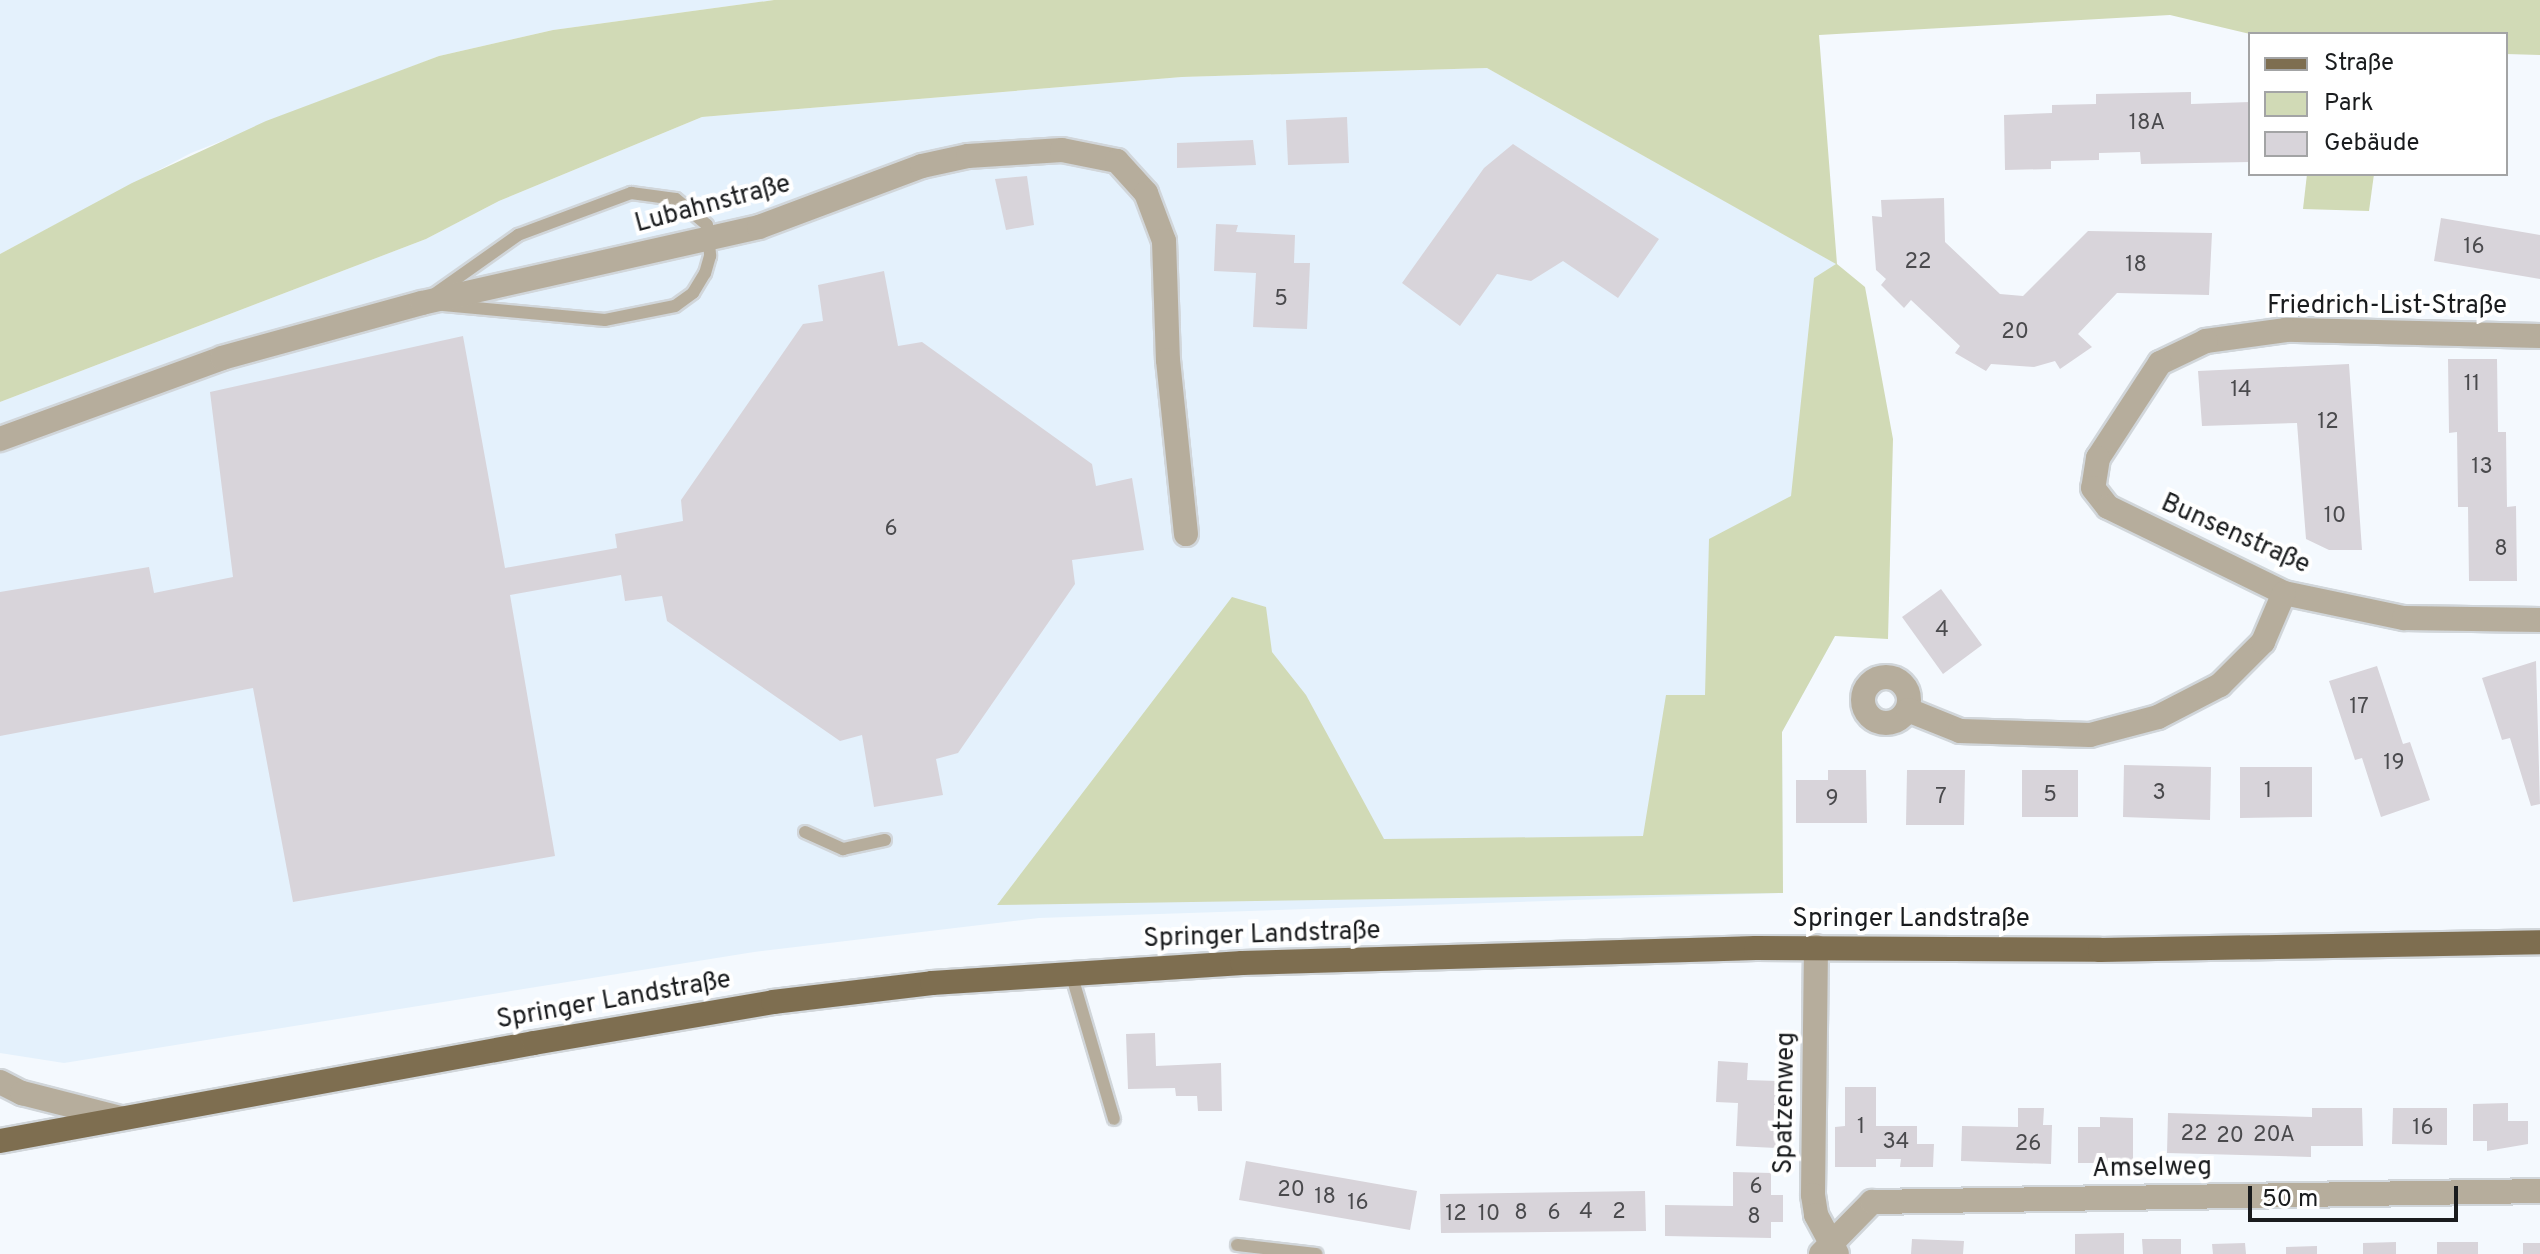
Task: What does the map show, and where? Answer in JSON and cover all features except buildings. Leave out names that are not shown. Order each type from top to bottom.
[{"type":"main road","name":"Springer Landstraße","points":[[0,1141],[773,1002],[1071,973],[1242,963],[1816,947],[2100,950],[2540,942]]},
{"type":"street","name":"Lubahnstraße","points":[[0,439],[222,358],[422,303],[759,227],[922,166],[968,156],[1062,150],[1117,161],[1146,193],[1164,241],[1168,360],[1186,534]]},
{"type":"street","name":"Friedrich-List-Straße","points":[[2098,458],[2160,363],[2206,341],[2286,330],[2540,336]]},
{"type":"street","name":"Bunsenstraße","points":[[2098,458],[2093,488],[2108,507],[2284,593],[2404,618],[2540,620]]},
{"type":"street","points":[[1908,710],[1960,731],[2090,735],[2158,717],[2220,685],[2263,642],[2284,593]]},
{"type":"street","name":"Spatzenweg","points":[[1816,947],[1813,1195],[1816,1215],[1830,1251]]},
{"type":"street","points":[[0,1082],[22,1093],[121,1118]]},
{"type":"street","name":"Amselweg","points":[[1830,1251],[1872,1202],[2540,1191]]},
{"type":"lane","points":[[631,193],[676,199],[707,225],[711,239],[710,256],[693,293],[675,306],[640,316],[605,320],[422,303],[518,235],[631,193]]},
{"type":"lane","points":[[805,832],[843,849],[885,840]]},
{"type":"lane","points":[[1071,973],[1114,1119]]},
{"type":"lane","points":[[1237,1245],[1316,1254]]},
{"type":"shaded area","points":[[0,0],[774,0],[553,30],[439,56],[191,153],[0,254]]},
{"type":"shaded area","points":[[1487,68],[1837,264],[1835,636],[1782,732],[1783,893],[1039,918],[754,952],[64,1063],[0,1053],[0,402],[426,239],[499,201],[702,117],[1182,77]]},
{"type":"green space","points":[[774,0],[2540,0],[2540,55],[2508,54],[2508,32],[2248,34],[2170,15],[1819,35],[1837,264],[1865,287],[1893,439],[1888,639],[1835,636],[1782,732],[1783,893],[997,905],[1232,597],[1266,607],[1272,652],[1306,695],[1384,839],[1643,836],[1666,695],[1705,695],[1709,539],[1791,496],[1814,278],[1836,264],[1487,68],[1182,77],[702,117],[499,201],[426,239],[0,402],[0,254],[132,183],[266,121],[439,56],[553,30]]},
{"type":"green space","points":[[2307,176],[2374,176],[2369,211],[2303,209]]}]
